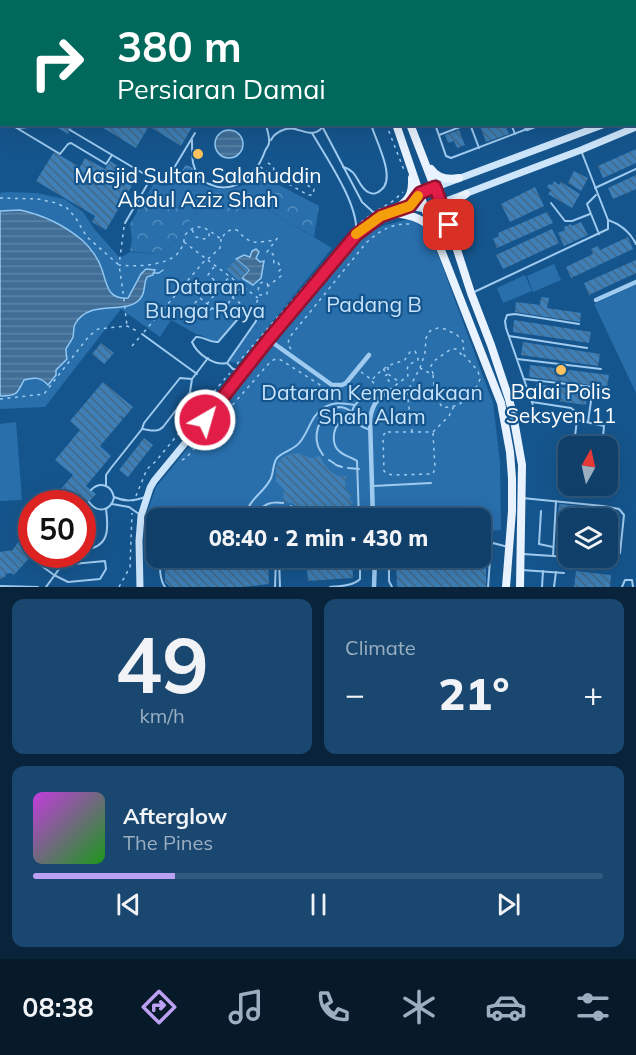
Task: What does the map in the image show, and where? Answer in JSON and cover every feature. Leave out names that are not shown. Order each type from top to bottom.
[{"type":"main road","points":[[397,126],[425,209],[498,396],[513,478],[506,585]]},
{"type":"main road","points":[[411,126],[449,225],[491,345],[514,420],[522,465],[519,585]]},
{"type":"main road","points":[[141,585],[139,541],[141,516],[154,481],[356,235],[381,216],[410,206],[420,193],[600,126]]},
{"type":"main road","points":[[410,206],[425,209],[636,127]]},
{"type":"main road","points":[[424,160],[438,176],[459,178]]},
{"type":"main road","points":[[392,213],[408,200],[412,171]]},
{"type":"main road","points":[[449,225],[448,216],[451,206],[454,201],[466,194]]},
{"type":"main road","points":[[392,213],[419,218],[433,230]]},
{"type":"street","points":[[596,300],[636,282]]},
{"type":"street","points":[[268,340],[332,385],[346,383],[369,355]]},
{"type":"street","points":[[374,508],[370,430],[372,409],[377,399],[385,394]]},
{"type":"street","points":[[374,587],[375,568]]},
{"type":"street","points":[[375,576],[379,587]]},
{"type":"lane","points":[[13,126],[60,153],[71,143],[106,165],[112,155]]},
{"type":"lane","points":[[16,128],[23,129],[29,126]]},
{"type":"lane","points":[[266,126],[270,142]]},
{"type":"lane","points":[[342,167],[353,172],[368,192],[377,193],[384,188],[388,179],[372,126]]},
{"type":"lane","points":[[436,126],[447,156],[451,158],[515,134],[526,127]]},
{"type":"lane","points":[[439,135],[464,126]]},
{"type":"lane","points":[[470,126],[479,148]]},
{"type":"lane","points":[[512,126],[515,134]]},
{"type":"lane","points":[[192,137],[193,165],[197,174],[204,182],[222,188],[233,187],[252,175],[277,132],[296,129],[312,134],[323,128],[354,190],[365,206],[381,216]]},
{"type":"lane","points":[[70,130],[150,178],[161,181],[168,178],[195,133]]},
{"type":"lane","points":[[312,134],[346,194],[357,224],[356,235]]},
{"type":"lane","points":[[471,293],[608,229],[608,220],[581,150]]},
{"type":"lane","points":[[595,188],[636,169]]},
{"type":"lane","points":[[125,223],[150,178]]},
{"type":"lane","points":[[354,190],[362,185]]},
{"type":"lane","points":[[597,194],[587,204],[599,234]]},
{"type":"lane","points":[[551,202],[565,221],[572,221],[590,214]]},
{"type":"lane","points":[[608,220],[616,223],[632,236],[636,244]]},
{"type":"lane","points":[[248,310],[256,316],[256,321],[227,363],[218,364],[207,358],[194,346],[192,342],[196,337],[200,336],[212,343],[218,342],[243,313],[248,310]]},
{"type":"lane","points":[[504,422],[534,412],[509,336],[505,321],[507,315],[515,314],[579,324]]},
{"type":"lane","points":[[142,334],[197,374]]},
{"type":"lane","points":[[509,336],[587,348]]},
{"type":"lane","points":[[142,429],[159,430],[190,392],[192,379],[207,358]]},
{"type":"lane","points":[[517,359],[601,369]]},
{"type":"lane","points":[[227,363],[233,369],[243,371]]},
{"type":"lane","points":[[106,486],[106,475],[180,378],[192,379]]},
{"type":"lane","points":[[524,379],[610,388]]},
{"type":"lane","points":[[588,422],[593,387]]},
{"type":"lane","points":[[190,392],[200,404],[205,420]]},
{"type":"lane","points":[[370,430],[356,424],[352,412],[355,405],[364,398],[377,399]]},
{"type":"lane","points":[[248,508],[269,483],[277,459],[300,443],[320,409],[339,402],[355,405]]},
{"type":"lane","points":[[532,402],[574,409],[577,420],[575,436]]},
{"type":"lane","points":[[352,412],[338,407],[329,411],[318,427],[317,438],[318,446],[329,460],[335,464],[359,469]]},
{"type":"lane","points":[[353,418],[337,426],[334,443],[338,450],[357,461],[359,508]]},
{"type":"lane","points":[[577,420],[604,426],[603,436]]},
{"type":"lane","points":[[373,486],[431,483]]},
{"type":"lane","points":[[91,490],[98,485],[106,486],[112,490],[114,497],[112,504],[106,509],[96,509]]},
{"type":"lane","points":[[114,497],[121,501],[131,501],[148,496]]},
{"type":"lane","points":[[522,498],[611,508]]},
{"type":"lane","points":[[553,556],[556,501]]},
{"type":"lane","points":[[261,508],[273,502],[283,503],[293,508]]},
{"type":"lane","points":[[112,504],[129,507],[141,516]]},
{"type":"lane","points":[[96,548],[103,542],[108,525],[106,509]]},
{"type":"lane","points":[[618,510],[624,515],[618,555]]},
{"type":"lane","points":[[541,511],[539,544],[553,547]]},
{"type":"lane","points":[[491,547],[493,543],[509,547]]},
{"type":"lane","points":[[520,554],[558,556]]},
{"type":"lane","points":[[45,568],[54,575],[68,582],[100,579],[106,569],[105,561],[62,565],[54,575],[46,587]]},
{"type":"lane","points":[[160,568],[162,583],[165,587]]},
{"type":"lane","points":[[269,587],[275,586],[277,568]]},
{"type":"lane","points":[[279,568],[280,587]]},
{"type":"lane","points":[[330,587],[359,581],[360,568]]},
{"type":"lane","points":[[389,568],[389,581],[392,587]]},
{"type":"lane","points":[[488,587],[489,568]]},
{"type":"lane","points":[[520,570],[564,573]]},
{"type":"lane","points":[[542,587],[543,571]]},
{"type":"lane","points":[[554,587],[556,572]]},
{"type":"lane","points":[[622,587],[625,580],[632,580],[633,587]]},
{"type":"lane","points":[[0,586],[38,587]]},
{"type":"path","points":[[405,0],[411,0]]},
{"type":"path","points":[[258,166],[269,172],[275,171],[273,166],[262,159]]},
{"type":"path","points":[[281,175],[291,175],[314,189],[313,195],[308,195],[285,182],[284,176]]},
{"type":"path","points":[[0,198],[38,199],[67,208],[87,237],[119,265],[131,266],[166,261],[178,254],[185,235],[197,227],[203,227],[221,238]]},
{"type":"path","points":[[125,223],[119,265],[127,326]]},
{"type":"path","points":[[292,351],[288,345],[289,338],[366,243],[378,232],[391,226],[414,224]]},
{"type":"path","points":[[192,229],[196,237],[204,239],[208,237],[210,231]]},
{"type":"path","points":[[132,346],[202,264],[220,248],[221,238],[228,230],[237,230],[246,239],[256,243],[276,240]]},
{"type":"path","points":[[260,295],[267,294],[268,286],[280,276],[281,269],[278,262],[274,263],[273,254],[267,252],[279,236]]},
{"type":"path","points":[[184,242],[258,298]]},
{"type":"path","points":[[214,280],[208,288],[203,284],[200,287],[209,294],[218,283],[208,275],[216,266]]},
{"type":"path","points":[[207,304],[229,276]]},
{"type":"path","points":[[236,281],[233,285],[244,293],[247,289]]},
{"type":"path","points":[[250,312],[260,295],[258,292],[260,284],[267,283],[268,286]]},
{"type":"path","points":[[214,288],[218,291]]},
{"type":"path","points":[[220,288],[241,304]]},
{"type":"path","points":[[212,308],[208,313],[195,303],[200,298],[216,311],[223,303],[227,305],[239,289]]},
{"type":"path","points":[[192,323],[202,309]]},
{"type":"path","points":[[0,399],[44,394],[89,336],[98,329],[127,326],[142,334]]},
{"type":"path","points":[[412,432],[407,392],[420,368],[425,353],[426,338],[430,331],[438,328],[445,329],[457,335],[463,341],[464,355]]},
{"type":"path","points":[[451,348],[464,355],[478,371],[480,379],[478,386],[459,405],[443,408],[434,389],[433,375],[431,366],[434,361],[451,348]]},
{"type":"path","points":[[404,361],[410,352],[416,352],[417,360],[408,365]]},
{"type":"path","points":[[182,460],[271,361],[281,360],[328,390],[344,390]]},
{"type":"path","points":[[372,380],[381,369],[394,362],[404,361]]},
{"type":"path","points":[[404,361],[408,365]]},
{"type":"path","points":[[357,377],[359,370],[385,394],[408,376],[408,365]]},
{"type":"path","points":[[388,367],[388,374],[385,376],[393,386]]},
{"type":"path","points":[[420,368],[433,375]]},
{"type":"path","points":[[381,369],[400,382]]},
{"type":"path","points":[[433,433],[388,432],[384,434],[384,471],[394,475],[434,474],[433,433],[445,421],[454,406]]},
{"type":"green space","points":[[186,165],[193,168],[197,178],[204,184],[213,188],[233,188],[252,181],[260,175],[319,206],[314,237],[258,204],[234,219],[221,220],[201,205],[175,242],[157,254],[130,251],[132,240],[130,224],[154,183],[165,186],[173,182]]},
{"type":"green space","name":"Dataran Bunga Raya","points":[[0,193],[37,193],[64,199],[83,212],[95,230],[120,258],[130,252],[157,254],[175,242],[201,205],[234,219],[258,204],[332,248],[239,363],[228,362],[228,358],[256,322],[257,316],[248,309],[217,341],[212,341],[171,320],[160,337],[121,309],[45,407],[0,409]],"holes":[[[244,255],[256,258],[260,262],[264,261],[261,278],[250,284],[242,278],[239,281],[226,271],[236,259]]]},
{"type":"green space","name":"Dataran Kemerdakaan Shah Alam","points":[[409,219],[427,225],[493,403],[500,462],[501,530],[491,531],[491,508],[149,508],[156,487],[359,239],[382,226]]},
{"type":"green space","points":[[554,264],[561,280],[533,292],[527,276]]},
{"type":"green space","points":[[525,275],[532,291],[503,303],[497,288]]},
{"type":"green space","points":[[636,285],[636,393],[594,304]]},
{"type":"green space","points":[[16,422],[21,490],[18,490],[18,500],[0,501],[0,424]]},
{"type":"green space","name":"Dataran Kemerdakaan Shah Alam","points":[[146,515],[146,549],[144,521]]},
{"type":"shaded area","points":[[229,130],[239,134],[243,144],[239,154],[229,158],[219,154],[215,144],[219,134]]},
{"type":"shaded area","points":[[20,210],[53,221],[82,240],[98,260],[108,289],[115,296],[128,298],[141,274],[146,269],[155,270],[153,275],[147,277],[142,297],[134,304],[98,309],[81,316],[75,324],[73,337],[66,349],[67,359],[56,370],[56,375],[48,385],[40,379],[28,379],[24,380],[16,393],[1,396],[0,211]]},
{"type":"shaded area","points":[[256,249],[259,252],[256,258],[260,262],[264,261],[261,278],[253,285],[242,278],[249,270],[236,259],[244,255],[250,257],[252,251]]},
{"type":"building","points":[[54,126],[73,126],[68,134]]},
{"type":"building","points":[[100,126],[149,126],[136,148]]},
{"type":"building","points":[[153,126],[193,126],[181,146],[152,128]]},
{"type":"building","points":[[480,126],[506,126],[509,134],[486,142]]},
{"type":"building","points":[[459,130],[465,145],[457,148],[454,141],[448,143],[445,135]]},
{"type":"building","points":[[636,149],[636,163],[603,178],[598,166]]},
{"type":"building","points":[[54,152],[80,167],[85,158],[105,169],[110,161],[121,168],[118,174],[123,177],[127,171],[137,177],[106,230],[92,222],[95,216],[36,181]]},
{"type":"building","points":[[574,171],[588,178],[581,191],[568,183]]},
{"type":"building","points":[[636,175],[636,189],[613,199],[608,188]]},
{"type":"building","points":[[554,181],[559,185],[561,182],[580,194],[572,208],[548,194],[551,190],[547,187]]},
{"type":"building","points":[[535,187],[544,206],[510,222],[501,204]]},
{"type":"building","points":[[547,212],[553,223],[497,248],[493,239],[499,236],[498,233]]},
{"type":"building","points":[[581,222],[588,235],[564,246],[558,233],[565,230],[564,227]]},
{"type":"building","points":[[552,229],[559,243],[503,269],[496,255]]},
{"type":"building","points":[[628,237],[633,249],[571,278],[566,267],[593,254],[591,249],[598,246],[600,250]]},
{"type":"building","points":[[236,259],[249,270],[239,281],[226,270]]},
{"type":"building","points":[[636,260],[636,273],[589,295],[584,283]]},
{"type":"building","points":[[541,297],[549,298],[547,308],[581,313],[580,322],[515,312],[516,302],[540,305]]},
{"type":"building","points":[[514,320],[591,332],[589,343],[513,332]]},
{"type":"building","points":[[523,342],[600,354],[598,366],[521,355]]},
{"type":"building","points":[[101,343],[114,353],[104,364],[92,354]]},
{"type":"building","points":[[530,365],[609,375],[607,387],[529,377]]},
{"type":"building","points":[[103,382],[133,407],[124,418],[120,415],[123,419],[100,446],[111,456],[86,486],[91,490],[60,490],[73,475],[55,460],[80,430],[70,421]]},
{"type":"building","points":[[536,384],[588,391],[586,405],[535,398]]},
{"type":"building","points":[[144,438],[153,445],[128,477],[119,470]]},
{"type":"building","points":[[298,453],[310,458],[320,456],[330,471],[338,476],[346,476],[345,489],[352,495],[349,499],[353,502],[348,508],[300,508],[283,502],[284,490],[276,481],[276,467],[279,461]]},
{"type":"building","points":[[559,504],[600,508],[559,508]]},
{"type":"building","points":[[558,518],[558,546],[556,546]]},
{"type":"building","points":[[18,543],[18,568],[20,568],[14,575],[5,574],[6,576],[0,579],[0,552],[13,549]]},
{"type":"building","points":[[165,568],[268,568],[269,584],[243,587],[170,587],[165,582]]},
{"type":"building","points":[[307,568],[352,568],[353,578],[308,581]]},
{"type":"building","points":[[396,568],[486,568],[486,587],[397,587]]},
{"type":"building","points":[[576,571],[611,575],[610,587],[574,587]]},
{"type":"waterway","points":[[153,273],[163,270]]},
{"type":"slow traffic","points":[[356,234],[381,216],[410,206],[418,196]]},
{"type":"place","name":"Masjid Sultan Salahuddin Abdul Aziz Shah","points":[[198,154]]},
{"type":"place","name":"Balai Polis Seksyen 11","points":[[561,370]]},
{"type":"route","points":[[205,420],[356,235],[372,221],[410,206],[420,193],[435,187],[449,225]]},
{"type":"park label","name":"Padang B","points":[[374,305]]}]
